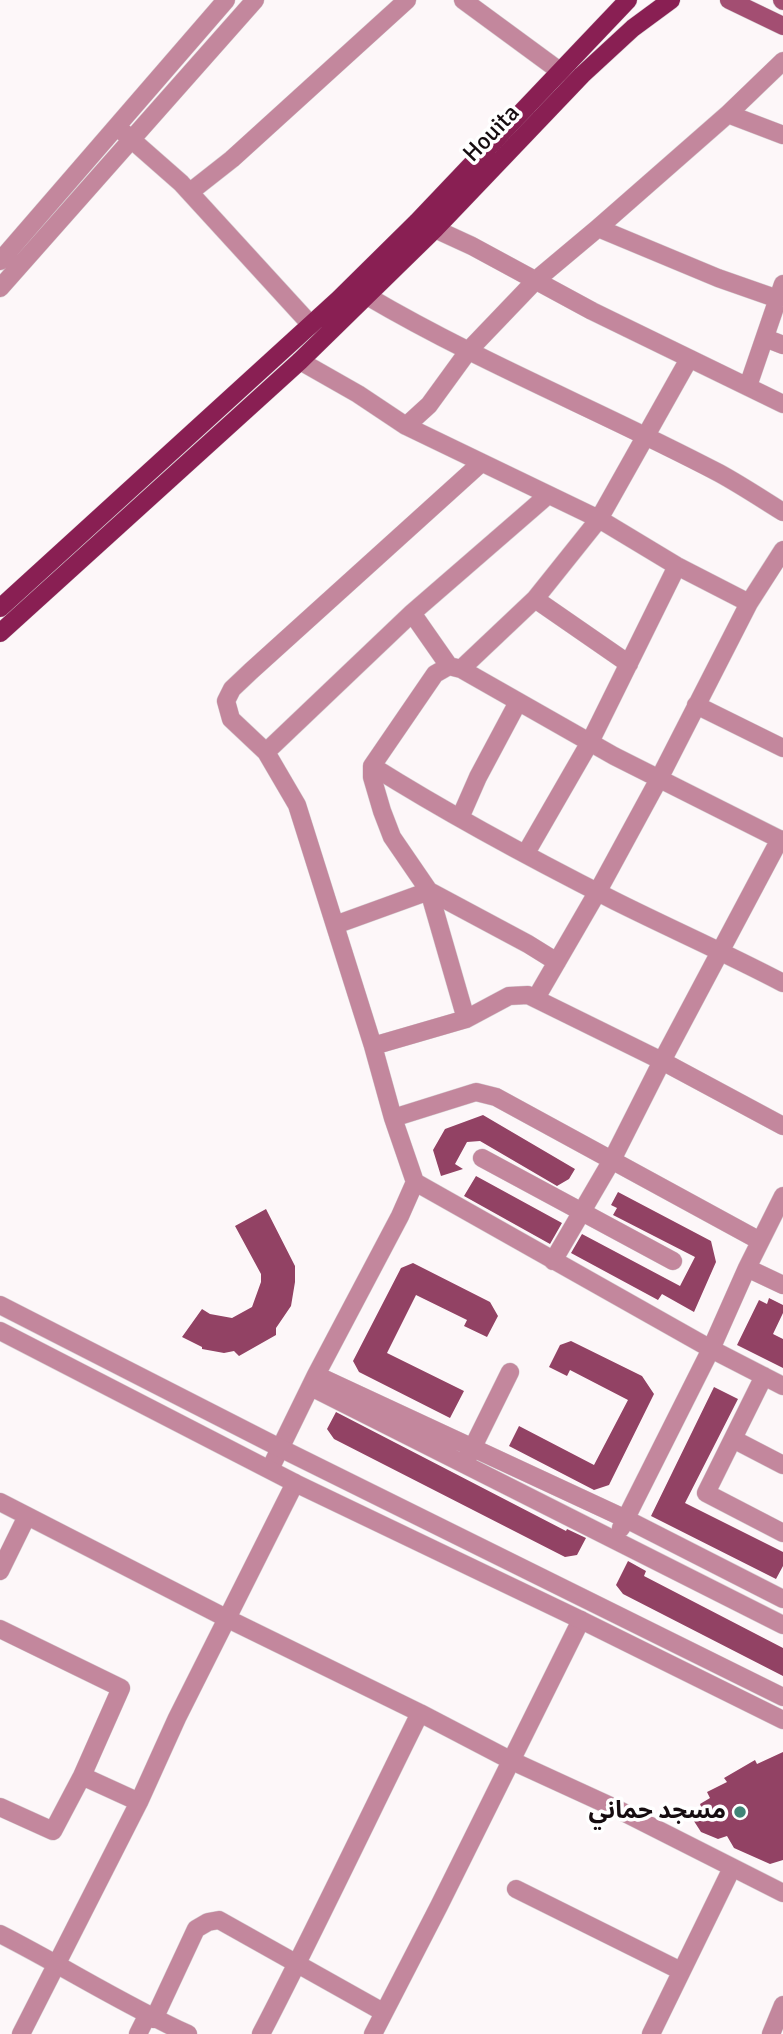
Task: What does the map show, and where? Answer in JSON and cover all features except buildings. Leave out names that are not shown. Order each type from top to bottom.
[{"type":"main road","name":"Houita","points":[[346,304],[417,222],[628,0]]},
{"type":"main road","name":"Houita","points":[[346,304],[368,296],[582,75],[633,28],[671,0]]},
{"type":"main road","points":[[729,0],[783,26]]},
{"type":"main road","points":[[0,608],[311,325],[346,304]]},
{"type":"main road","points":[[0,633],[300,361],[346,304]]},
{"type":"street","points":[[0,261],[226,0]]},
{"type":"street","points":[[0,288],[255,0]]},
{"type":"street","points":[[190,192],[232,159],[407,0]]},
{"type":"street","points":[[463,0],[561,72]]},
{"type":"street","points":[[195,35],[211,49]]},
{"type":"street","points":[[406,426],[429,405],[469,350],[536,280],[728,114],[783,61]]},
{"type":"street","points":[[150,88],[166,101]]},
{"type":"street","points":[[728,114],[783,135]]},
{"type":"street","points":[[117,126],[190,192],[311,325]]},
{"type":"street","points":[[598,228],[718,278],[780,291],[748,386]]},
{"type":"street","points":[[435,229],[592,311],[783,404]]},
{"type":"street","points":[[368,296],[405,318],[721,474],[783,512]]},
{"type":"street","points":[[765,338],[783,345]]},
{"type":"street","points":[[466,1019],[429,891],[392,837],[372,777],[372,766],[435,674],[455,668],[535,598],[599,519],[689,359]]},
{"type":"street","points":[[300,361],[358,394],[406,426],[599,519],[677,566],[749,603]]},
{"type":"street","points":[[481,463],[232,689],[226,701],[231,719],[266,751],[297,805],[415,1182],[711,1349],[783,1386]]},
{"type":"street","points":[[266,751],[412,613],[548,495]]},
{"type":"street","points":[[536,998],[660,777],[749,603],[783,550]]},
{"type":"street","points":[[526,853],[590,742],[677,566]]},
{"type":"street","points":[[535,598],[629,664]]},
{"type":"street","points":[[412,613],[455,668],[590,742],[781,840],[612,1160],[553,1261]]},
{"type":"street","points":[[460,818],[478,777],[519,702]]},
{"type":"street","points":[[696,705],[783,748]]},
{"type":"street","points":[[372,766],[424,799],[598,891],[722,950],[783,984]]},
{"type":"street","points":[[335,925],[429,891],[557,962]]},
{"type":"street","points":[[373,1046],[466,1019],[509,996],[528,995],[662,1061],[783,1126]]},
{"type":"street","points":[[393,1118],[476,1092],[496,1097],[760,1241]]},
{"type":"street","points":[[482,1158],[673,1261]]},
{"type":"street","points":[[270,1469],[415,1182]]},
{"type":"street","points":[[613,1539],[626,1519],[711,1349],[783,1196]]},
{"type":"street","points":[[747,1268],[783,1285]]},
{"type":"street","points":[[0,1305],[280,1448],[783,1697]]},
{"type":"street","points":[[0,1331],[295,1483],[783,1720]]},
{"type":"street","points":[[469,1456],[510,1372]]},
{"type":"street","points":[[764,1376],[706,1493],[783,1533]]},
{"type":"street","points":[[313,1381],[469,1456],[626,1519],[783,1599]]},
{"type":"street","points":[[733,1439],[783,1465]]},
{"type":"street","points":[[469,1456],[613,1539],[783,1625]]},
{"type":"street","points":[[21,2034],[139,1802],[226,1618],[295,1483]]},
{"type":"street","points":[[0,1502],[510,1760],[619,1810],[783,1893]]},
{"type":"street","points":[[0,1571],[27,1516]]},
{"type":"street","points":[[373,2034],[581,1620]]},
{"type":"street","points":[[0,1629],[121,1688],[82,1776],[53,1830],[0,1807]]},
{"type":"street","points":[[261,2034],[420,1713]]},
{"type":"street","points":[[82,1776],[139,1802]]},
{"type":"street","points":[[651,2034],[732,1868]]},
{"type":"street","points":[[516,1889],[681,1970]]},
{"type":"street","points":[[138,2034],[151,2016],[196,1929],[208,1922],[219,1920],[383,2012]]},
{"type":"street","points":[[0,1934],[188,2034]]},
{"type":"street","points":[[771,2034],[783,2005]]},
{"type":"place","name":"مسجد حماني","points":[[740,1812]]}]
